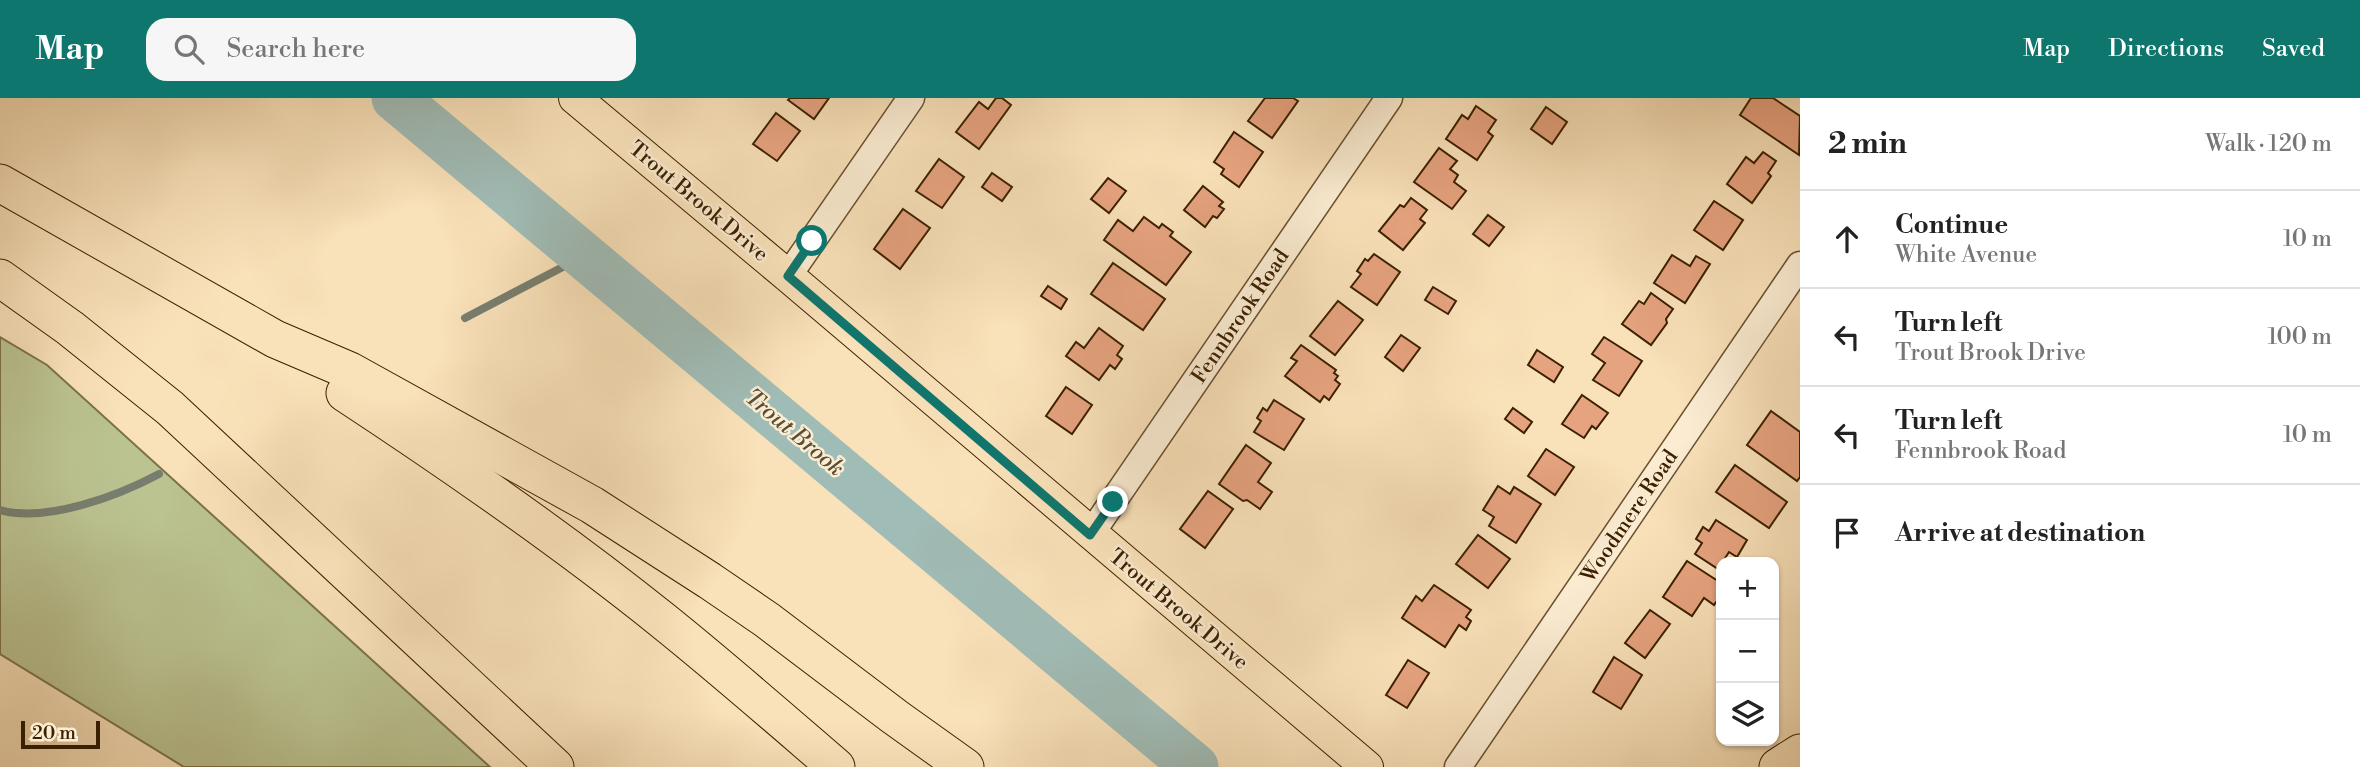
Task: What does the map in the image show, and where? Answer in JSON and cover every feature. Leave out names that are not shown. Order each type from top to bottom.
[{"type":"highway","points":[[0,183],[275,339],[350,371],[592,505],[756,612],[965,767]]},
{"type":"highway","points":[[0,278],[91,344],[170,408],[555,767]]},
{"type":"highway","points":[[275,339],[323,378],[487,489],[619,586],[728,674],[836,767]]},
{"type":"highway","points":[[1778,767],[1800,753]]},
{"type":"main road","name":"Trout Brook Drive","points":[[575,98],[1367,767]]},
{"type":"street","points":[[788,276],[912,98]]},
{"type":"street","name":"Fennbrook Road","points":[[1090,535],[1389,98]]},
{"type":"street","name":"Woodmere Road","points":[[1458,767],[1800,265]]},
{"type":"green space","points":[[0,337],[47,365],[490,767],[184,767],[0,654]]},
{"type":"building","points":[[829,98],[814,119],[788,100]]},
{"type":"building","points":[[996,98],[1002,98],[1011,105],[979,149],[956,132],[979,102],[988,109]]},
{"type":"building","points":[[1265,98],[1293,98],[1298,101],[1272,138],[1248,121]]},
{"type":"building","points":[[1751,98],[1773,98],[1800,116],[1799,155],[1740,115]]},
{"type":"building","points":[[1476,106],[1496,120],[1488,132],[1493,136],[1477,160],[1446,139],[1462,115],[1468,119]]},
{"type":"building","points":[[1546,107],[1567,122],[1552,144],[1531,129]]},
{"type":"building","points":[[776,113],[800,131],[777,161],[753,144]]},
{"type":"building","points":[[1234,132],[1263,152],[1239,187],[1221,174],[1224,169],[1214,162]]},
{"type":"building","points":[[1439,148],[1457,161],[1450,169],[1458,175],[1454,182],[1466,191],[1452,209],[1414,182]]},
{"type":"building","points":[[1763,152],[1776,161],[1768,173],[1771,176],[1752,203],[1727,184],[1746,157],[1754,163]]},
{"type":"building","points":[[939,159],[964,177],[942,208],[916,191]]},
{"type":"building","points":[[992,173],[1012,187],[1002,201],[982,187]]},
{"type":"building","points":[[1108,178],[1126,191],[1109,213],[1091,199]]},
{"type":"building","points":[[1203,186],[1223,202],[1219,206],[1224,209],[1217,218],[1213,216],[1205,227],[1184,210]]},
{"type":"building","points":[[1411,198],[1427,210],[1420,219],[1425,223],[1403,250],[1379,231],[1400,205],[1404,207]]},
{"type":"building","points":[[1714,201],[1743,220],[1723,250],[1694,230]]},
{"type":"building","points":[[903,209],[930,228],[900,269],[874,249]]},
{"type":"building","points":[[1488,215],[1504,227],[1489,246],[1473,234]]},
{"type":"building","points":[[1144,217],[1159,228],[1162,224],[1173,232],[1170,236],[1191,252],[1166,285],[1104,240],[1118,220],[1133,231]]},
{"type":"building","points":[[1374,254],[1400,272],[1377,305],[1351,287],[1361,274],[1357,271],[1365,259],[1368,261]]},
{"type":"building","points":[[1672,255],[1690,266],[1696,256],[1710,264],[1685,303],[1654,283]]},
{"type":"building","points":[[1113,263],[1165,299],[1143,330],[1091,294]]},
{"type":"building","points":[[1048,286],[1067,299],[1061,309],[1041,296]]},
{"type":"building","points":[[1433,287],[1456,301],[1448,314],[1425,300]]},
{"type":"building","points":[[1651,293],[1673,309],[1666,319],[1667,323],[1651,345],[1622,324],[1639,301],[1644,304]]},
{"type":"building","points":[[1338,301],[1363,320],[1335,355],[1310,336]]},
{"type":"building","points":[[1099,328],[1123,346],[1117,355],[1122,359],[1115,369],[1110,365],[1099,380],[1066,356],[1076,342],[1084,348]]},
{"type":"building","points":[[1401,335],[1420,348],[1403,371],[1385,357]]},
{"type":"building","points":[[1604,337],[1642,361],[1619,396],[1593,380],[1605,363],[1592,354]]},
{"type":"building","points":[[1301,345],[1336,370],[1334,373],[1338,376],[1335,380],[1340,384],[1329,400],[1324,396],[1320,402],[1285,376],[1297,361],[1291,358]]},
{"type":"building","points":[[1537,350],[1563,367],[1554,382],[1528,365]]},
{"type":"building","points":[[1066,387],[1092,405],[1072,434],[1046,416]]},
{"type":"building","points":[[1582,395],[1608,413],[1596,429],[1592,426],[1584,438],[1562,424]]},
{"type":"building","points":[[1274,400],[1304,419],[1284,450],[1254,432],[1261,421],[1257,418],[1263,408],[1267,411]]},
{"type":"building","points":[[1513,408],[1532,422],[1524,433],[1505,419]]},
{"type":"building","points":[[1771,411],[1800,432],[1800,477],[1797,481],[1747,445]]},
{"type":"building","points":[[1246,445],[1271,463],[1258,482],[1272,492],[1260,509],[1219,484]]},
{"type":"building","points":[[1546,449],[1574,467],[1555,495],[1528,476]]},
{"type":"building","points":[[1735,465],[1787,502],[1769,528],[1716,492]]},
{"type":"building","points":[[1498,486],[1510,494],[1514,487],[1541,504],[1516,543],[1489,526],[1494,517],[1483,510]]},
{"type":"building","points":[[1208,491],[1233,509],[1205,548],[1180,529]]},
{"type":"building","points":[[1716,520],[1747,540],[1737,557],[1729,552],[1726,557],[1716,557],[1716,568],[1695,554],[1702,543],[1696,539],[1703,527],[1709,531]]},
{"type":"building","points":[[1478,535],[1510,559],[1488,588],[1456,564]]},
{"type":"building","points":[[1687,561],[1716,580],[1716,602],[1714,605],[1704,598],[1692,616],[1663,597]]},
{"type":"building","points":[[1434,585],[1471,610],[1466,617],[1471,621],[1466,630],[1459,625],[1445,647],[1402,618],[1416,596],[1422,601]]},
{"type":"building","points":[[1650,610],[1670,624],[1645,658],[1625,643]]},
{"type":"building","points":[[1614,657],[1642,675],[1621,709],[1593,692]]},
{"type":"building","points":[[1408,660],[1429,673],[1407,708],[1386,695]]},
{"type":"waterway","name":"Trout Brook","points":[[395,98],[1195,767]]},
{"type":"waterway","points":[[465,318],[584,256]]},
{"type":"waterway","points":[[0,510],[18,513],[60,510],[123,491],[159,474]]},
{"type":"route","points":[[812,241],[788,276],[1090,535],[1113,502]]}]
